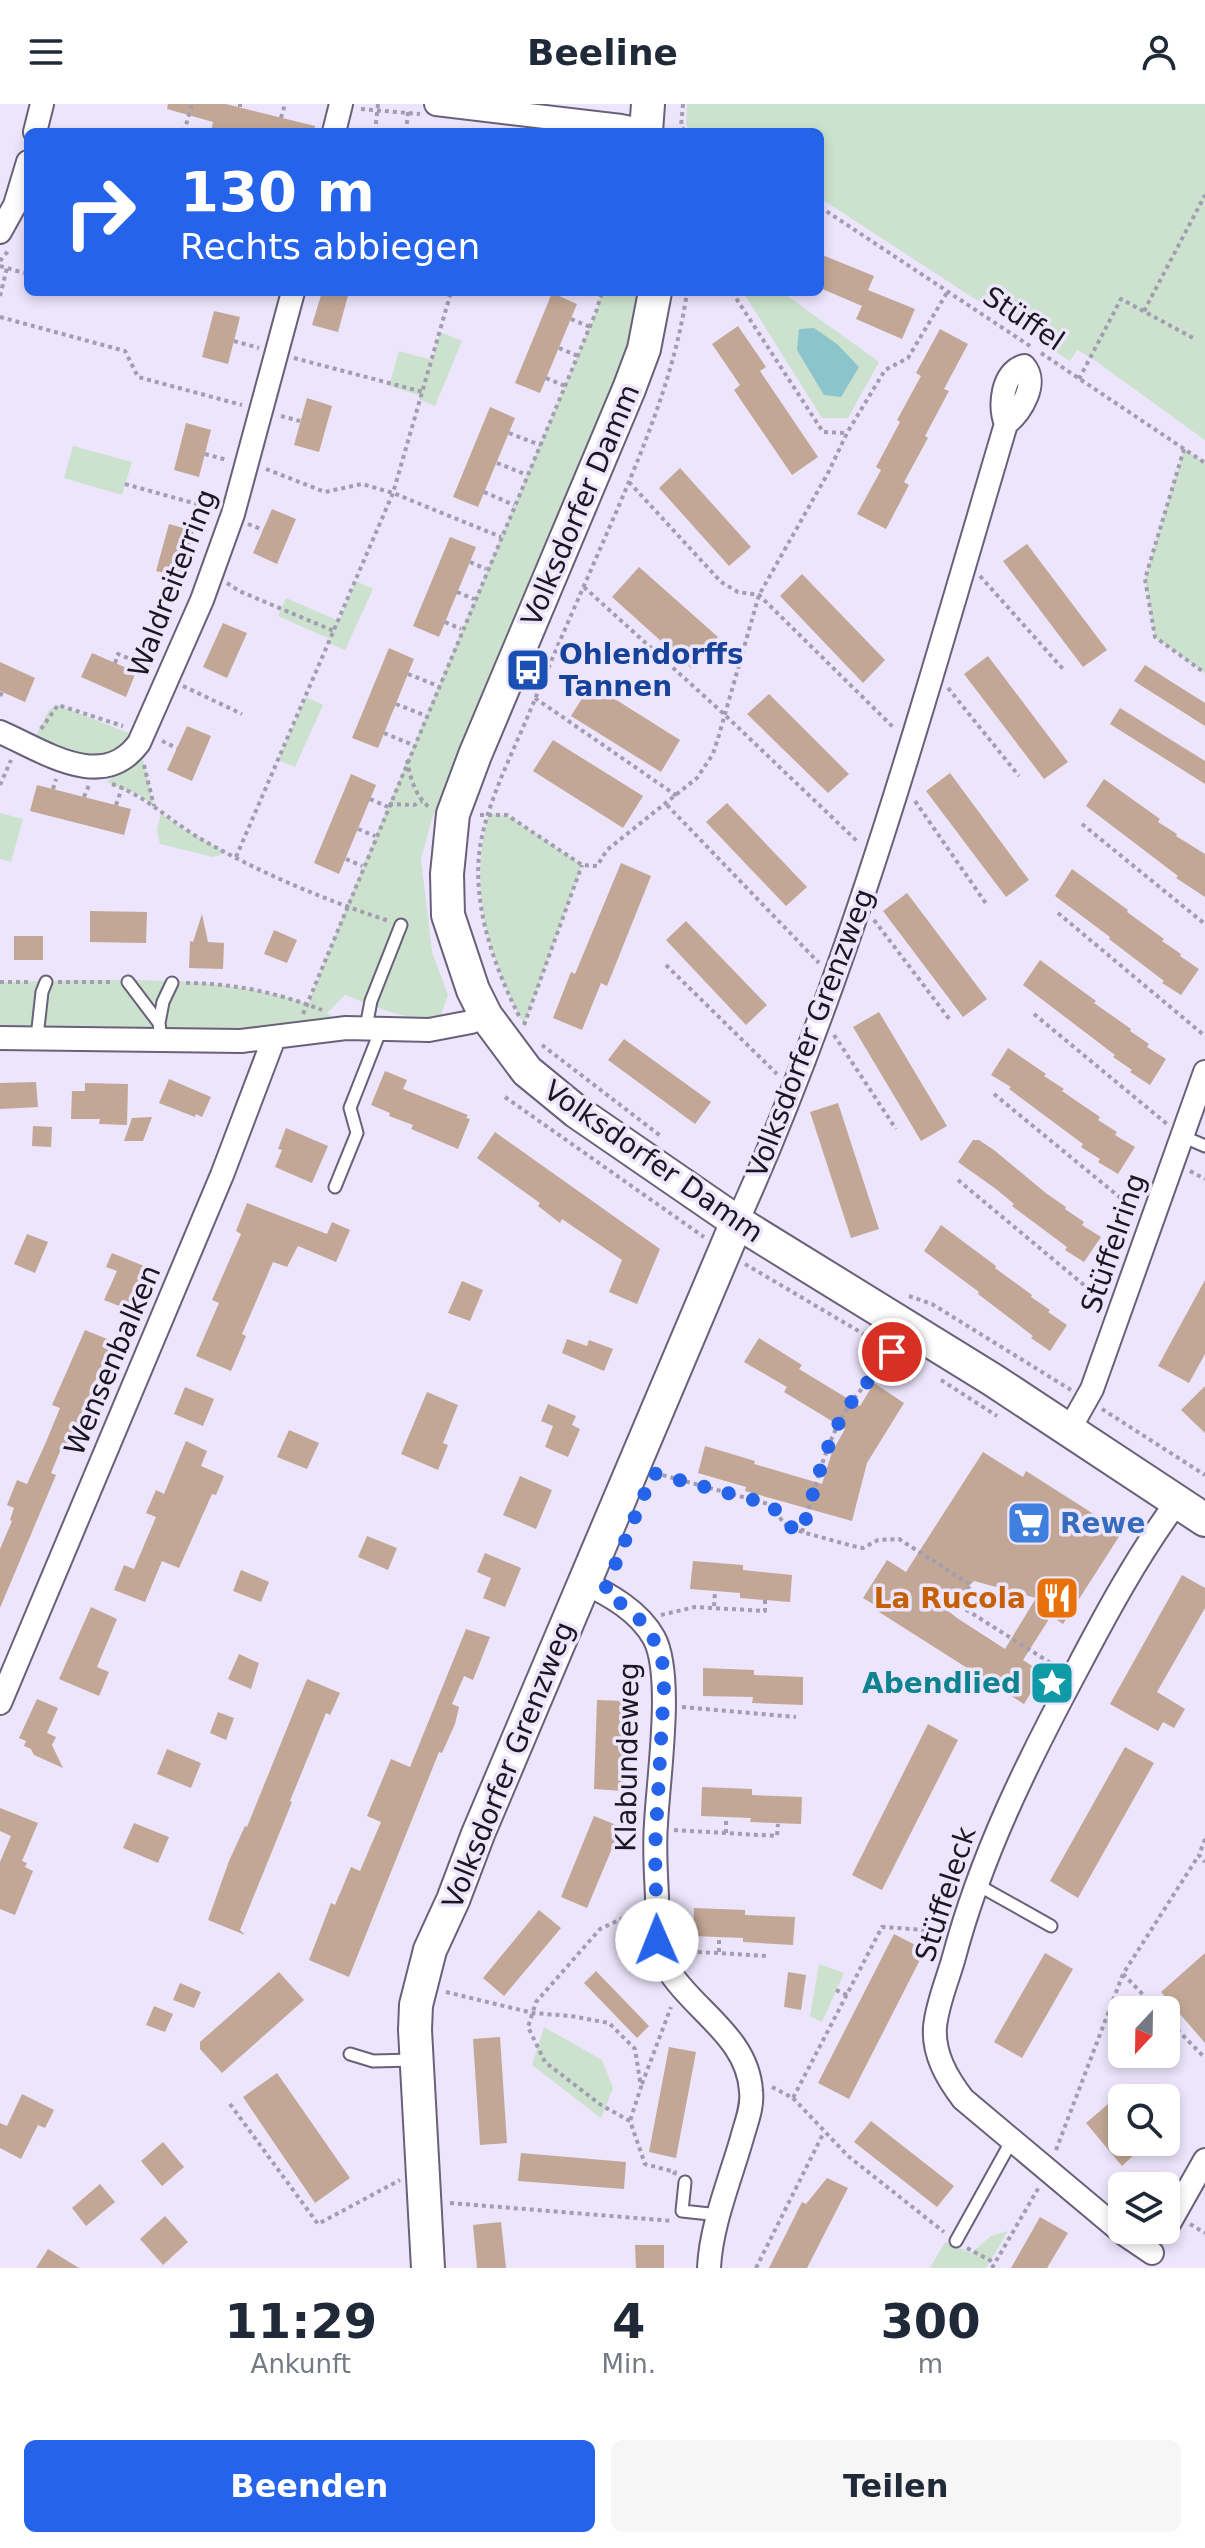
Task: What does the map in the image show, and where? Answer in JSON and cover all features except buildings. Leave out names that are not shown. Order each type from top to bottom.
[{"type":"main road","points":[[646,128],[648,104]]},
{"type":"main road","name":"Volksdorfer Damm","points":[[654,296],[644,349],[629,389],[453,814],[447,874],[448,915],[473,990],[486,1016],[512,1054],[546,1087],[609,1135],[737,1222],[1069,1430],[1205,1520]]},
{"type":"main road","name":"Volksdorfer Grenzweg","points":[[428,2268],[415,2059],[416,2005],[430,1950],[737,1222]]},
{"type":"street","points":[[36,128],[42,104]]},
{"type":"street","points":[[335,128],[341,104]]},
{"type":"street","points":[[436,104],[629,128]]},
{"type":"street","points":[[0,232],[15,205],[24,175]]},
{"type":"street","name":"Waldreiterring","points":[[0,732],[24,748],[78,765],[104,768],[132,753],[144,733],[211,576],[248,466],[292,296]]},
{"type":"street","name":"Volksdorfer Grenzweg","points":[[737,1222],[835,980],[934,670],[1006,424]]},
{"type":"street","points":[[0,1038],[160,1031],[241,1041],[374,1028],[429,1030],[486,1016]]},
{"type":"street","name":"Wensenbalken","points":[[0,1702],[222,1175],[274,1038]]},
{"type":"street","name":"Stüffelring","points":[[1069,1430],[1087,1400],[1205,1072]]},
{"type":"street","name":"Stüffeleck","points":[[1148,2260],[1124,2234],[963,2099],[947,2078],[937,2052],[935,2027],[976,1884],[1022,1774],[1137,1561],[1177,1502]]},
{"type":"street","name":"Klabundeweg","points":[[583,1582],[619,1602],[647,1626],[662,1657],[663,1706],[655,1829],[656,1930],[660,1950],[669,1973],[724,2029],[739,2052],[751,2081]]},
{"type":"street","points":[[709,2268],[720,2215],[751,2105],[751,2081]]},
{"type":"street","points":[[1180,2204],[1205,2160]]},
{"type":"lane","points":[[335,1187],[357,1133],[350,1108],[374,1028],[371,1001],[401,925]]},
{"type":"lane","points":[[37,1037],[46,982]]},
{"type":"lane","points":[[128,982],[160,1031]]},
{"type":"lane","points":[[160,1031],[163,1002],[172,983]]},
{"type":"lane","points":[[1182,1136],[1205,1146]]},
{"type":"lane","points":[[976,1884],[1051,1926]]},
{"type":"lane","points":[[350,2054],[384,2062],[415,2059]]},
{"type":"lane","points":[[956,2241],[1012,2140]]},
{"type":"lane","points":[[680,2183],[682,2211],[720,2215]]},
{"type":"path","points":[[185,128],[192,104]]},
{"type":"path","points":[[281,118],[285,104]]},
{"type":"path","points":[[375,128],[378,104]]},
{"type":"path","points":[[682,128],[683,104]]},
{"type":"path","points":[[406,128],[408,112]]},
{"type":"path","points":[[1144,311],[1205,195]]},
{"type":"path","name":"Stüffel","points":[[824,210],[1205,463]]},
{"type":"path","points":[[0,266],[24,273]]},
{"type":"path","points":[[0,296],[7,268]]},
{"type":"path","points":[[407,760],[409,775],[422,801],[438,812],[469,816],[507,815],[582,865],[597,866],[607,850],[677,796],[705,769],[713,754],[759,595],[885,370],[908,358],[948,291]]},
{"type":"path","points":[[236,857],[393,493],[450,296]]},
{"type":"path","points":[[308,1004],[601,296]]},
{"type":"path","points":[[582,865],[524,1025],[503,984],[484,924],[479,871],[481,842],[535,698],[629,481],[663,394],[686,296]]},
{"type":"path","points":[[735,296],[823,432],[847,433]]},
{"type":"path","points":[[1079,379],[1121,299],[1195,339]]},
{"type":"path","points":[[0,317],[125,351],[138,377],[262,411]]},
{"type":"path","points":[[571,319],[590,327]]},
{"type":"path","points":[[559,348],[578,356]]},
{"type":"path","points":[[288,356],[423,392]]},
{"type":"path","points":[[546,378],[565,386]]},
{"type":"path","points":[[509,433],[540,445]]},
{"type":"path","points":[[1184,449],[1145,579],[1155,637],[1205,673]]},
{"type":"path","points":[[497,463],[527,475]]},
{"type":"path","points":[[248,466],[259,466],[325,492],[362,484],[393,493],[501,537]]},
{"type":"path","points":[[629,481],[721,582],[738,592],[759,595],[911,744]]},
{"type":"path","points":[[125,484],[204,505]]},
{"type":"path","points":[[484,492],[514,505]]},
{"type":"path","points":[[966,560],[1063,669]]},
{"type":"path","points":[[470,562],[487,569]]},
{"type":"path","points":[[233,585],[239,591],[334,631]]},
{"type":"path","points":[[584,587],[725,715],[875,858]]},
{"type":"path","points":[[457,592],[475,599]]},
{"type":"path","points":[[445,622],[462,629]]},
{"type":"path","points":[[115,663],[118,654],[169,675]]},
{"type":"path","points":[[934,670],[1019,776]]},
{"type":"path","points":[[408,674],[438,686]]},
{"type":"path","points":[[193,690],[242,714]]},
{"type":"path","points":[[535,698],[677,796]]},
{"type":"path","points":[[396,704],[426,716]]},
{"type":"path","points":[[0,785],[58,705],[144,733]]},
{"type":"path","points":[[384,733],[413,745]]},
{"type":"path","points":[[900,779],[987,905]]},
{"type":"path","points":[[106,782],[146,799],[180,827],[236,857],[346,907],[401,925]]},
{"type":"path","points":[[116,805],[122,788]]},
{"type":"path","points":[[370,799],[388,806],[414,805],[422,801]]},
{"type":"path","points":[[667,804],[835,980]]},
{"type":"path","points":[[1082,824],[1205,924]]},
{"type":"path","points":[[358,829],[375,836]]},
{"type":"path","points":[[346,859],[363,866]]},
{"type":"path","points":[[860,902],[950,1020]]},
{"type":"path","points":[[1058,913],[1205,1036]]},
{"type":"path","points":[[666,965],[793,1089]]},
{"type":"path","points":[[1034,1014],[1182,1136]]},
{"type":"path","points":[[822,1016],[896,1129]]},
{"type":"path","points":[[535,1036],[567,1067],[673,1146]]},
{"type":"path","points":[[994,1094],[1152,1223]]},
{"type":"path","points":[[958,1180],[1119,1314]]},
{"type":"path","points":[[741,1272],[746,1264]]},
{"type":"path","points":[[901,1293],[932,1304],[1205,1475]]},
{"type":"path","points":[[802,1532],[829,1443],[844,1413],[892,1352]]},
{"type":"path","points":[[658,1459],[653,1473],[772,1505],[784,1524],[802,1532],[863,1548],[878,1540],[899,1539],[971,1585],[957,1604],[1073,1677]]},
{"type":"path","points":[[714,1606],[715,1591]]},
{"type":"path","points":[[647,1626],[657,1617],[695,1607],[765,1611],[765,1600]]},
{"type":"path","points":[[663,1706],[796,1717]]},
{"type":"path","points":[[726,1817],[726,1833]]},
{"type":"path","points":[[655,1829],[777,1836],[778,1824]]},
{"type":"path","points":[[751,2081],[782,2090],[793,2098],[848,2156],[956,2241],[993,2266],[1049,2171],[1123,1974],[1199,1855],[1205,1839]]},
{"type":"path","points":[[1199,1855],[1205,1862]]},
{"type":"path","points":[[630,2121],[601,2105],[545,2062],[528,2027],[536,2002],[600,1929],[657,1902]]},
{"type":"path","points":[[793,2098],[882,1927],[960,1932]]},
{"type":"path","points":[[719,1937],[719,1952]]},
{"type":"path","points":[[660,1950],[768,1956]]},
{"type":"path","points":[[1123,1974],[1144,1996]]},
{"type":"path","points":[[836,1990],[847,1995]]},
{"type":"path","points":[[442,2005],[444,1991],[533,2013],[609,2023],[635,2049],[641,2087]]},
{"type":"path","points":[[680,2183],[675,2172],[645,2164],[630,2121],[669,2009],[690,1994]]},
{"type":"path","points":[[1180,2032],[1205,2058]]},
{"type":"path","points":[[230,2104],[318,2224],[422,2168]]},
{"type":"path","points":[[756,2268],[824,2132]]},
{"type":"path","points":[[424,2202],[672,2221],[673,2209]]},
{"type":"shaded area","points":[[687,104],[1205,104],[1205,440],[1090,357],[1077,350],[1070,361],[824,201],[824,128],[688,128]]},
{"type":"shaded area","points":[[601,296],[639,296],[617,383],[460,749],[432,819],[421,859],[432,952],[448,995],[441,1015],[404,1016],[345,995],[327,1013],[346,1028],[0,1038],[0,982],[116,980],[195,983],[272,994],[308,1004]]},
{"type":"shaded area","points":[[746,296],[788,296],[879,362],[848,418],[822,418]]},
{"type":"shaded area","points":[[814,328],[837,344],[859,367],[841,397],[824,395],[797,350],[799,329]]},
{"type":"shaded area","points":[[440,332],[462,341],[435,406],[419,399],[419,395],[389,386],[399,351],[432,360]]},
{"type":"shaded area","points":[[73,446],[132,462],[122,495],[64,478]]},
{"type":"shaded area","points":[[1184,449],[1205,463],[1205,673],[1155,637],[1145,579]]},
{"type":"shaded area","points":[[356,581],[373,589],[345,650],[329,643],[330,639],[278,616],[286,598],[339,621]]},
{"type":"shaded area","points":[[306,697],[323,705],[295,767],[278,760]]},
{"type":"shaded area","points":[[58,705],[141,738],[114,765],[31,745],[49,710]]},
{"type":"shaded area","points":[[143,759],[154,806],[138,794],[106,782]]},
{"type":"shaded area","points":[[0,813],[23,819],[11,862],[0,859]]},
{"type":"shaded area","points":[[161,813],[227,853],[213,857],[160,844],[157,829]]},
{"type":"shaded area","points":[[489,814],[507,815],[582,865],[524,1025],[501,974],[485,922],[480,869]]},
{"type":"shaded area","points":[[819,1964],[844,1973],[822,2022],[810,2016]]},
{"type":"shaded area","points":[[544,2027],[602,2060],[613,2088],[601,2118],[532,2065]]},
{"type":"shaded area","points":[[1008,2231],[986,2268],[930,2268],[945,2242],[971,2253],[991,2236]]},
{"type":"place","name":"Ohlendorffs Tannen","points":[[528,670]]},
{"type":"place","name":"Rewe","points":[[1029,1523]]},
{"type":"place","name":"La Rucola","points":[[1057,1598]]},
{"type":"place","name":"Abendlied","points":[[1052,1683]]},
{"type":"route","points":[[657,1940],[655,1829],[664,1687],[662,1657],[647,1626],[604,1592],[653,1473],[772,1505],[784,1524],[802,1532],[829,1443],[844,1413],[892,1352]]}]
